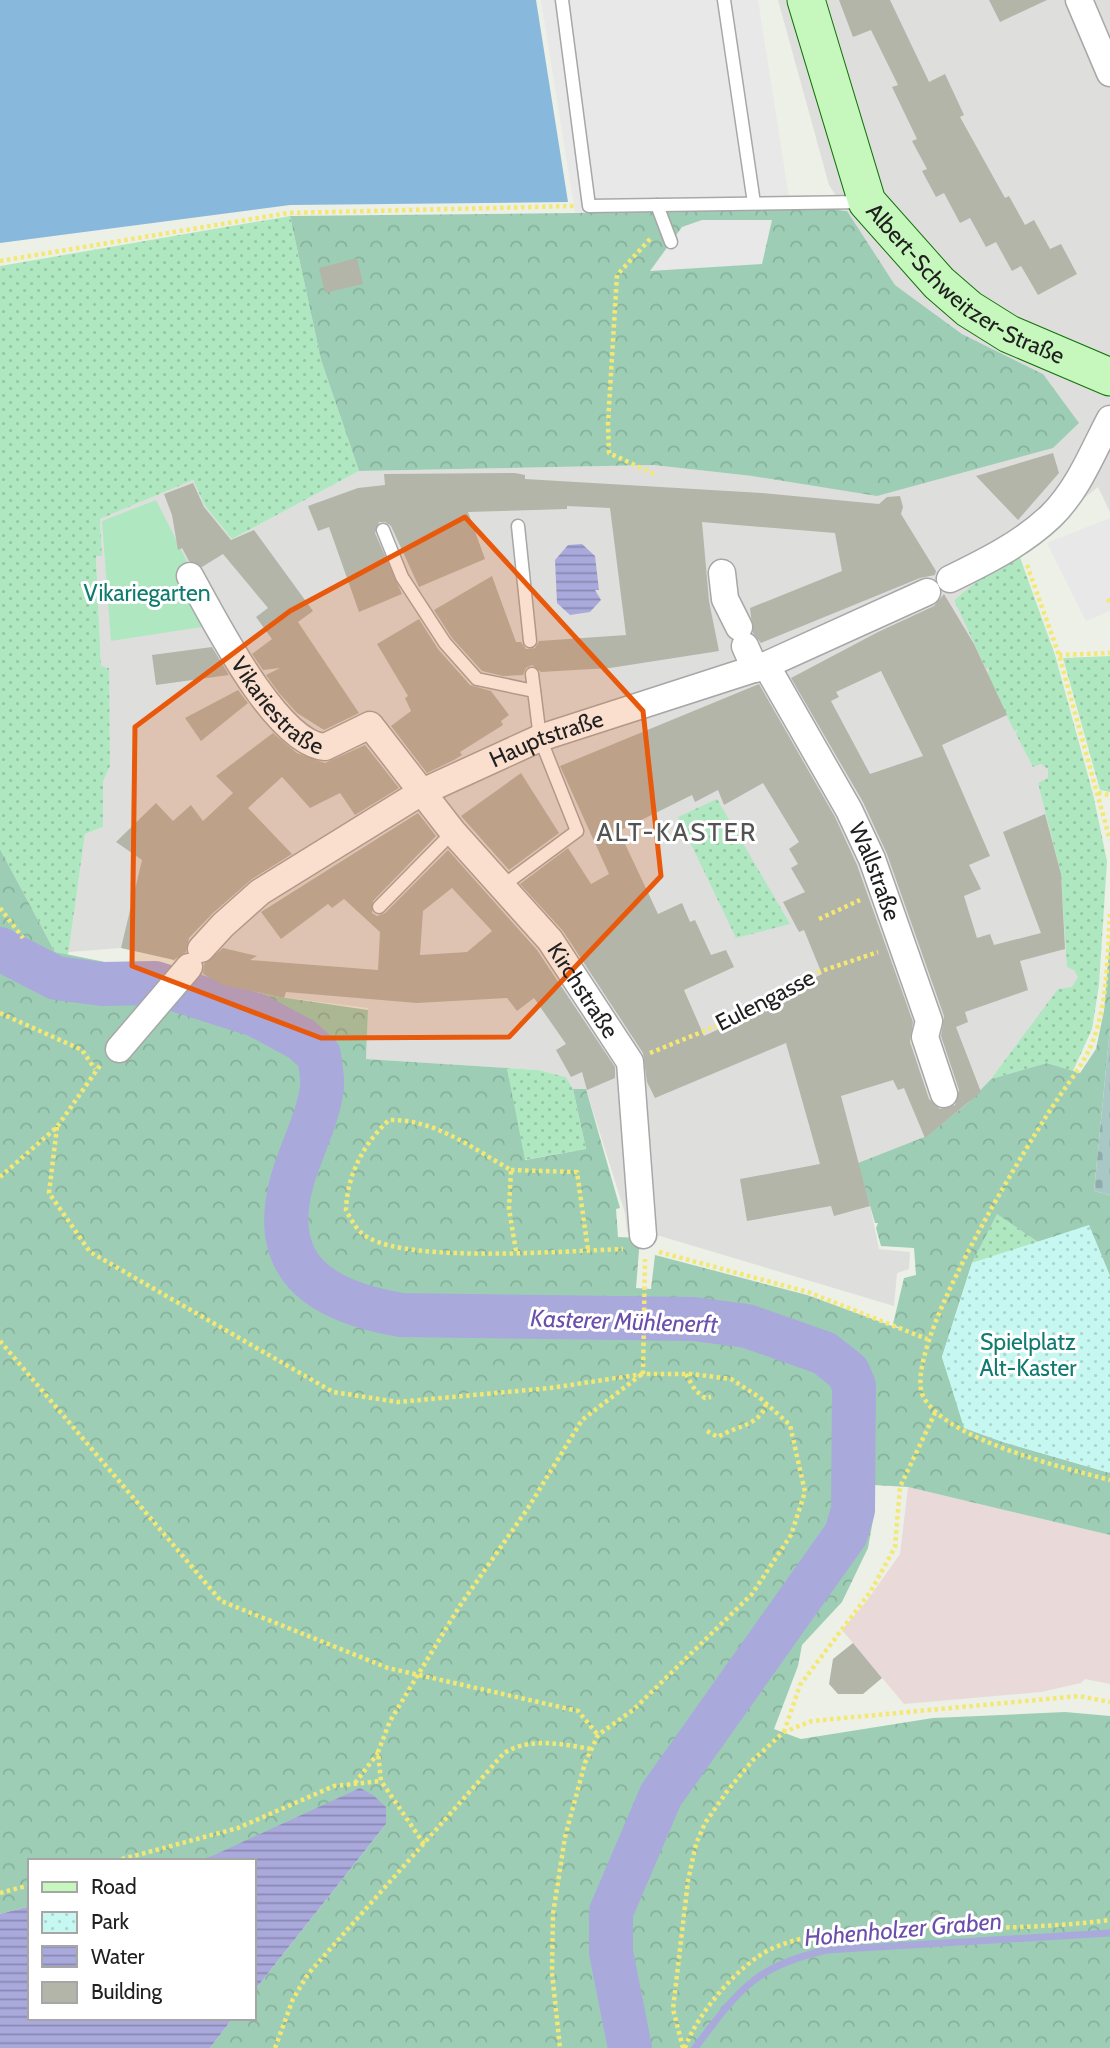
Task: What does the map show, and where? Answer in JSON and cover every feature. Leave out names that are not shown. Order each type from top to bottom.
[{"type":"street","name":"Albert-Schweitzer-Straße","points":[[806,0],[867,202],[939,283],[969,309],[1009,334],[1110,377]]},
{"type":"street","points":[[1079,0],[1110,73]]},
{"type":"street","points":[[950,579],[1018,541],[1051,515],[1074,487],[1110,419]]},
{"type":"street","name":"Wallstraße","points":[[722,573],[725,599],[751,652],[849,810],[883,889],[929,1021],[925,1037],[944,1094]]},
{"type":"street","name":"Vikariestraße","points":[[190,576],[233,653],[283,721],[305,741],[325,747],[370,725],[420,793]]},
{"type":"street","name":"Hauptstraße","points":[[119,1049],[223,925],[260,892],[420,793],[540,738],[751,652],[927,592]]},
{"type":"street","name":"Kirchstraße","points":[[420,793],[551,940],[630,1062],[644,1240]]},
{"type":"lane","points":[[562,0],[589,206],[867,202]]},
{"type":"lane","points":[[724,0],[754,203]]},
{"type":"lane","points":[[657,205],[662,225],[671,242]]},
{"type":"lane","points":[[518,526],[530,641]]},
{"type":"lane","points":[[383,530],[402,577],[445,643],[477,679],[534,691]]},
{"type":"lane","points":[[501,887],[577,831],[540,738],[531,674]]},
{"type":"lane","points":[[379,907],[453,832]]},
{"type":"path","points":[[0,261],[288,213],[589,206]]},
{"type":"path","points":[[656,475],[609,453],[608,423],[617,275],[662,225]]},
{"type":"path","points":[[1018,541],[1059,655],[1110,840]]},
{"type":"path","points":[[1059,655],[1110,653]]},
{"type":"path","points":[[1098,793],[1110,795]]},
{"type":"path","points":[[819,919],[883,889]]},
{"type":"path","points":[[0,908],[23,938]]},
{"type":"path","points":[[1110,914],[1102,1000],[1088,1051],[1013,1170],[927,1339],[922,1369],[922,1396],[934,1413],[973,1436],[1060,1467],[1110,1480]]},
{"type":"path","name":"Eulengasse","points":[[630,1062],[741,1016],[795,988],[799,979],[902,943]]},
{"type":"path","points":[[0,1013],[82,1050],[95,1069],[57,1127],[0,1177]]},
{"type":"path","points":[[588,1250],[577,1172],[511,1170],[435,1126],[411,1119],[389,1120],[373,1134],[354,1170],[346,1210],[358,1230],[378,1243],[439,1253],[588,1250],[644,1240],[808,1293],[927,1339]]},
{"type":"path","points":[[57,1127],[49,1193],[90,1252],[332,1392],[398,1402],[468,1397],[643,1374],[686,1374],[731,1379],[790,1424],[805,1492],[791,1535],[752,1594],[633,1710],[598,1735],[591,1749],[565,1838],[553,1914],[552,1973],[560,2048]]},
{"type":"path","points":[[511,1170],[509,1209],[516,1251]]},
{"type":"path","points":[[643,1374],[644,1240]]},
{"type":"path","points":[[0,1341],[221,1601],[388,1668],[578,1711],[598,1735]]},
{"type":"path","points":[[355,1783],[379,1752],[390,1721],[459,1607],[528,1508],[582,1420],[643,1374]]},
{"type":"path","points":[[686,1374],[695,1390],[705,1398],[711,1397]]},
{"type":"path","points":[[707,1431],[718,1437],[748,1424],[757,1419],[766,1404]]},
{"type":"path","points":[[784,1732],[800,1685],[871,1591],[895,1547],[900,1487],[934,1413]]},
{"type":"path","points":[[684,2048],[673,2009],[688,1881],[696,1844],[705,1823],[728,1790],[784,1732],[812,1721],[1079,1696],[1110,1702]]},
{"type":"path","points":[[275,2048],[293,1999],[308,1974],[492,1765],[517,1745],[553,1743],[591,1749]]},
{"type":"path","points":[[379,1752],[381,1781],[425,1844]]},
{"type":"path","points":[[122,1859],[238,1828],[334,1786],[381,1781]]},
{"type":"path","points":[[0,1893],[28,1886]]},
{"type":"path","points":[[684,2048],[691,2029],[705,2008],[736,1977],[769,1950],[802,1939],[837,1932],[1049,1926],[1110,1920]]},
{"type":"highlighted area","points":[[465,517],[643,711],[661,876],[509,1037],[321,1038],[132,966],[135,727],[290,611]]},
{"type":"shaded area","points":[[0,0],[536,0],[568,202],[290,205],[0,243]]},
{"type":"shaded area","points":[[541,0],[758,0],[790,204],[575,213]]},
{"type":"shaded area","points":[[778,0],[1110,0],[1110,512],[1098,487],[954,600],[1043,762],[1051,770],[1074,968],[1080,976],[1075,987],[964,1108],[929,1136],[862,1166],[879,1249],[910,1252],[909,1269],[897,1273],[894,1306],[660,1236],[627,1232],[625,1213],[586,1089],[573,1089],[566,1077],[538,1070],[366,1059],[368,1008],[280,997],[223,985],[162,955],[121,948],[68,952],[85,834],[103,827],[103,782],[110,766],[108,667],[101,667],[96,556],[102,555],[100,519],[193,480],[205,506],[232,539],[359,471],[653,465],[752,476],[1043,374],[962,334],[895,285],[829,185]]},
{"type":"shaded area","points":[[702,220],[772,220],[762,264],[650,271],[682,227]]},
{"type":"shaded area","points":[[1110,518],[1110,611],[1086,621],[1047,543]]},
{"type":"shaded area","points":[[908,1487],[1110,1535],[1110,1684],[1085,1679],[1081,1683],[1041,1692],[904,1704],[842,1630],[900,1554]]},
{"type":"green space","points":[[790,204],[847,211],[895,285],[962,334],[1043,374],[1079,423],[1053,448],[877,496],[752,476],[653,465],[359,471],[321,360],[290,216],[575,213]]},
{"type":"green space","points":[[290,216],[321,360],[359,471],[232,539],[205,506],[193,480],[100,519],[102,556],[96,556],[101,666],[109,668],[110,766],[103,782],[103,827],[85,834],[68,955],[55,952],[0,849],[0,266]]},
{"type":"green space","name":"Vikariegarten","points":[[156,500],[192,571],[208,626],[111,641],[102,521]]},
{"type":"green space","points":[[1017,549],[1055,655],[1093,794],[1107,861],[1099,985],[1092,1029],[1073,1071],[1047,1063],[991,1079],[1058,989],[1072,987],[1078,977],[1074,970],[1067,967],[1061,874],[1038,783],[1048,778],[1048,769],[1041,764],[1033,767],[1016,734],[1018,730],[1014,731],[988,675],[989,668],[986,669],[954,600]]},
{"type":"green space","points":[[1110,656],[1110,792],[1100,790],[1063,658]]},
{"type":"green space","points":[[717,799],[790,924],[736,938],[678,817]]},
{"type":"green space","points":[[0,849],[55,952],[280,997],[368,1010],[366,1059],[507,1068],[525,1160],[586,1149],[573,1089],[586,1089],[620,1208],[616,1209],[618,1237],[640,1238],[636,1288],[651,1289],[655,1255],[807,1295],[903,1330],[893,1324],[904,1278],[916,1275],[914,1248],[881,1246],[876,1228],[878,1223],[875,1223],[858,1163],[927,1136],[968,1103],[991,1079],[1047,1063],[1080,1073],[1096,1049],[1104,1011],[1110,938],[1110,1028],[1094,1191],[1110,1195],[1110,1276],[1089,1226],[1038,1242],[997,1214],[972,1263],[942,1357],[965,1428],[1003,1442],[1110,1473],[1110,1535],[908,1487],[874,1485],[875,1509],[868,1548],[842,1602],[802,1645],[798,1666],[774,1729],[801,1739],[933,1718],[1065,1712],[1110,1716],[1110,2048],[210,2048],[231,2020],[256,2020],[256,1988],[386,1824],[205,1859],[28,1859],[28,1907],[0,1914]]},
{"type":"green space","points":[[1110,1028],[1110,1195],[1094,1191]]},
{"type":"green space","points":[[507,1068],[538,1070],[566,1077],[573,1089],[586,1149],[524,1160]]},
{"type":"green space","points":[[997,1213],[1038,1242],[972,1263]]},
{"type":"green space","name":"Spielplatz Alt-Kaster","points":[[1089,1225],[1110,1276],[1110,1473],[964,1428],[942,1357],[972,1263]]},
{"type":"water","points":[[582,544],[595,556],[599,590],[595,590],[601,600],[590,612],[570,615],[557,603],[555,560],[568,545]]},
{"type":"water","points":[[360,1788],[386,1807],[386,1824],[256,1988],[256,1859],[202,1859]]},
{"type":"water","points":[[28,1907],[28,2020],[231,2020],[210,2048],[0,2048],[0,1914]]},
{"type":"building","points":[[839,0],[890,0],[929,82],[945,74],[964,115],[960,117],[1005,198],[1009,196],[1025,225],[1034,220],[1050,249],[1061,244],[1077,274],[1038,295],[1021,266],[1012,271],[996,242],[986,247],[970,218],[960,223],[944,193],[936,197],[922,171],[927,169],[912,141],[917,139],[892,87],[898,85],[871,30],[853,37]]},
{"type":"building","points":[[989,0],[1047,0],[1000,22]]},
{"type":"building","points":[[357,258],[363,284],[325,293],[319,268]]},
{"type":"building","points":[[1053,453],[1059,473],[1018,520],[976,476]]},
{"type":"building","points":[[384,474],[525,475],[525,479],[762,493],[879,504],[887,497],[900,496],[903,507],[901,514],[936,571],[935,575],[920,578],[761,643],[753,633],[750,608],[842,571],[835,533],[702,522],[709,601],[719,651],[610,668],[541,672],[532,665],[526,668],[523,675],[503,676],[482,671],[452,638],[434,610],[492,576],[516,642],[521,642],[526,649],[535,648],[539,641],[626,635],[610,508],[567,506],[567,509],[468,512],[485,559],[419,587],[391,526],[379,522],[375,533],[402,594],[359,612],[329,527],[318,531],[308,506],[358,488],[385,485]]},
{"type":"building","points":[[193,483],[204,507],[231,540],[254,530],[313,611],[298,622],[359,713],[324,730],[297,713],[266,675],[280,668],[263,670],[252,654],[272,639],[256,617],[268,608],[223,554],[202,567],[189,561],[182,548],[178,550],[172,515],[164,494]]},
{"type":"building","points":[[944,594],[974,644],[1007,715],[942,745],[990,856],[969,865],[981,889],[964,896],[977,938],[990,934],[994,945],[1041,933],[1003,832],[1045,814],[1061,874],[1065,949],[1020,961],[1028,990],[965,1012],[968,1022],[956,1027],[981,1092],[925,1138],[904,1088],[898,1090],[893,1080],[841,1096],[870,1206],[834,1216],[831,1206],[747,1221],[740,1179],[820,1164],[786,1043],[655,1098],[647,1082],[643,1053],[563,931],[520,884],[568,848],[591,884],[609,874],[560,766],[759,684],[835,817],[857,865],[913,1022],[910,1042],[929,1099],[940,1109],[955,1105],[959,1090],[941,1036],[944,1016],[887,854],[863,802],[791,678],[934,606]],"holes":[[[881,671],[923,756],[870,774],[831,701],[839,697],[836,692]],[[763,783],[799,842],[789,849],[798,864],[791,868],[805,892],[783,902],[799,932],[804,930],[822,974],[802,984],[800,991],[704,1036],[684,990],[734,967],[726,950],[711,955],[695,920],[690,922],[682,903],[658,914],[619,831],[692,795],[695,802],[718,790],[724,805]]]},
{"type":"building","points":[[419,619],[438,649],[470,685],[491,691],[509,715],[501,721],[503,725],[460,752],[462,755],[427,773],[391,726],[411,711],[405,698],[408,696],[377,644]]},
{"type":"building","points":[[212,647],[229,675],[156,685],[152,655]]},
{"type":"building","points":[[238,690],[248,703],[201,741],[185,718]]},
{"type":"building","points":[[273,733],[297,753],[325,763],[365,745],[399,788],[355,815],[340,793],[310,808],[282,777],[248,808],[292,854],[252,879],[213,913],[189,938],[186,952],[174,960],[121,948],[142,860],[116,842],[156,803],[173,821],[191,805],[203,821],[233,793],[216,776]]},
{"type":"building","points":[[521,773],[559,833],[509,870],[461,816]]},
{"type":"building","points":[[418,813],[436,836],[373,901],[372,913],[377,916],[385,913],[448,850],[537,950],[615,1067],[615,1078],[587,1090],[582,1072],[571,1077],[556,1050],[566,1044],[534,998],[517,1011],[507,998],[417,1003],[286,992],[284,998],[223,985],[203,974],[204,964],[223,948],[257,956],[250,960],[378,970],[380,932],[344,899],[332,908],[328,904],[281,939],[261,912]],"holes":[[[452,888],[492,931],[467,952],[420,955],[423,911]]]},
{"type":"building","points":[[853,1643],[882,1678],[863,1694],[838,1694],[829,1684],[833,1659]]},
{"type":"waterway","name":"Kasterer Mühlenerft","points":[[0,949],[56,978],[102,984],[155,983],[256,1015],[301,1039],[319,1055],[322,1083],[320,1100],[294,1173],[286,1215],[288,1240],[296,1261],[310,1278],[327,1291],[349,1301],[401,1315],[694,1319],[747,1326],[824,1353],[848,1372],[854,1386],[853,1510],[846,1534],[661,1795],[611,1912],[611,1952],[630,2048]]},
{"type":"waterway","name":"Hohenholzer Graben","points":[[695,2048],[736,1996],[764,1973],[802,1956],[827,1950],[1110,1933]]},
{"type":"district","name":"ALT-KASTER","points":[[677,832]]}]
